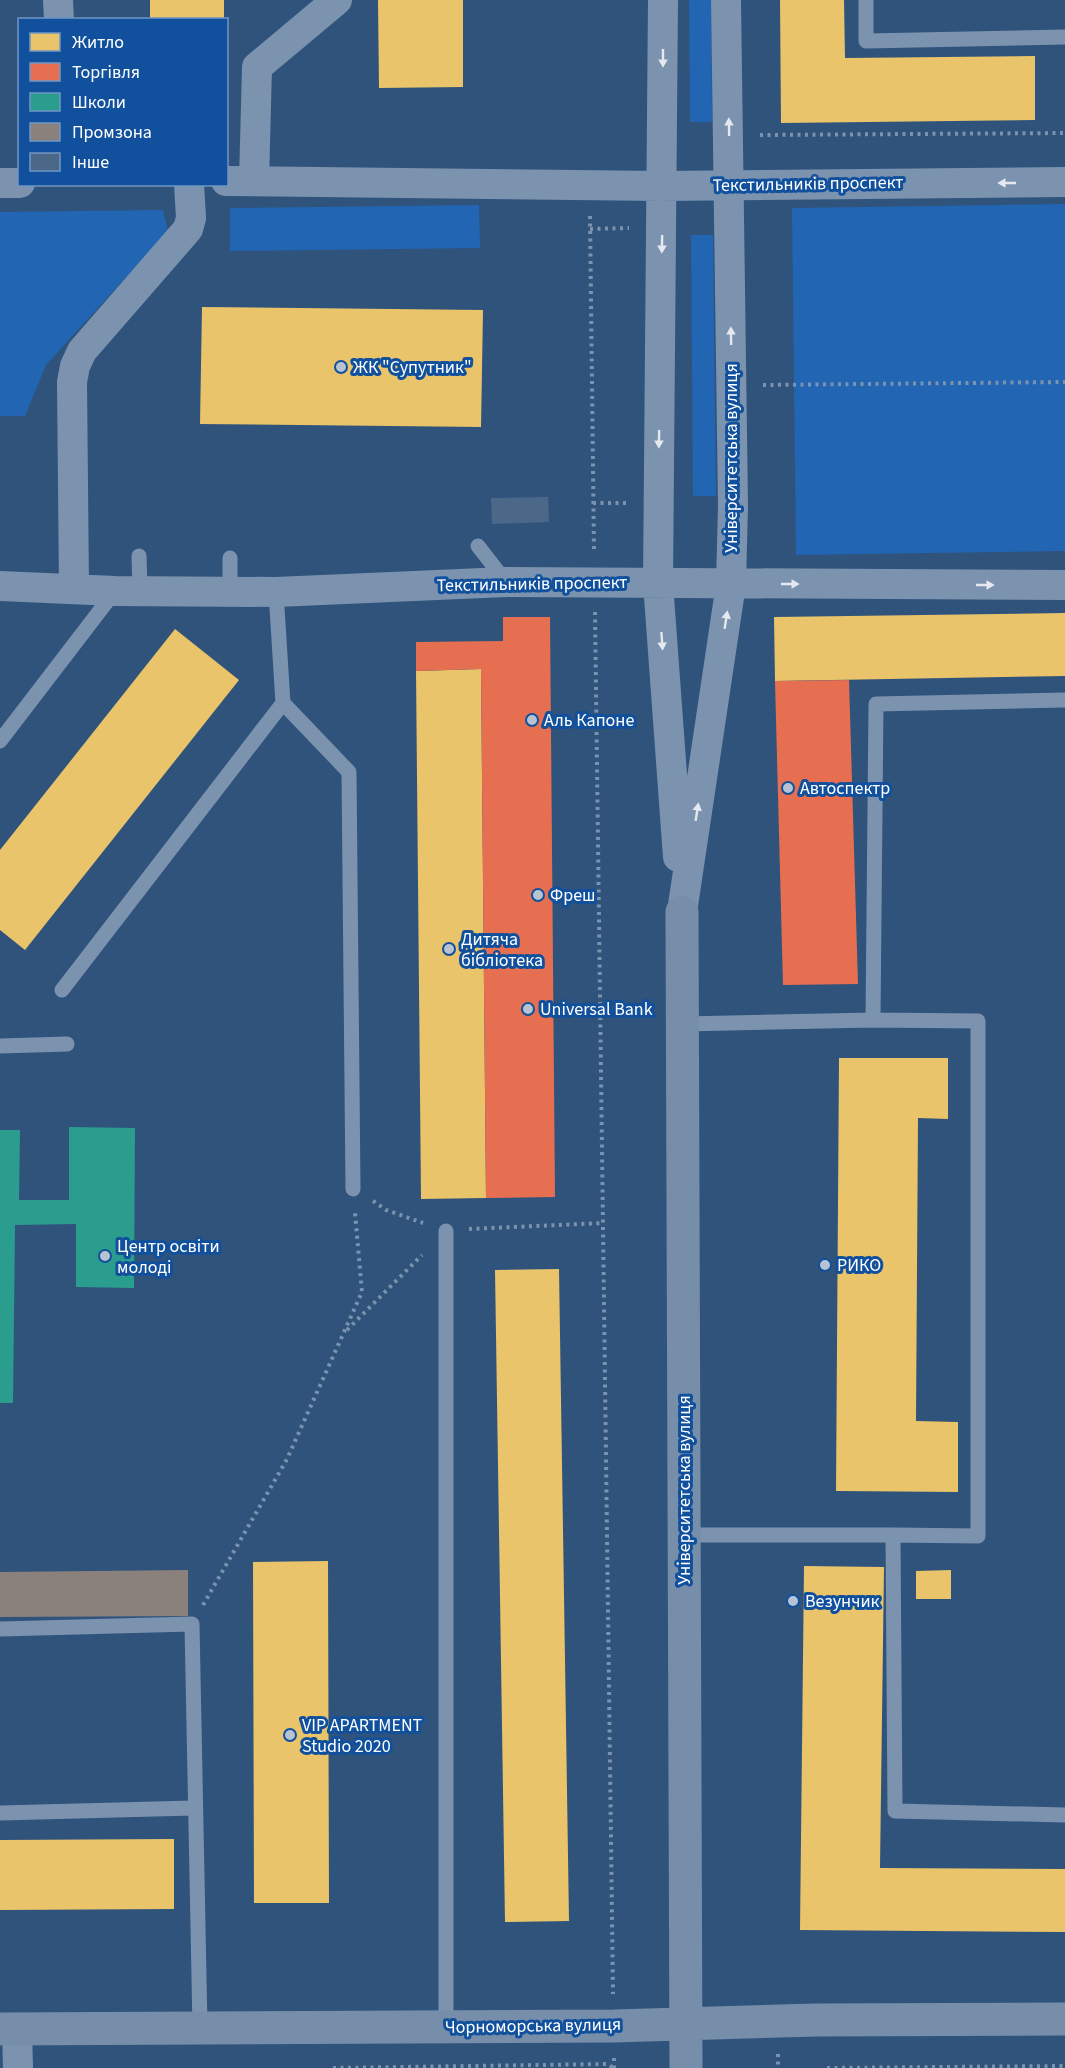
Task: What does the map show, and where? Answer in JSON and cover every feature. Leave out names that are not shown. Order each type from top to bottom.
[{"type":"street","points":[[58,0],[59,18]]},
{"type":"street","points":[[240,181],[256,67],[337,0]]},
{"type":"street","name":"Університетська вулиця","points":[[663,0],[658,583],[681,912],[684,2023],[686,2068]]},
{"type":"street","name":"Університетська вулиця","points":[[681,912],[731,584],[733,506],[726,0]]},
{"type":"street","name":"Текстильників проспект","points":[[240,181],[590,186],[1065,182]]},
{"type":"street","points":[[0,183],[18,183]]},
{"type":"street","points":[[74,589],[72,382],[75,366],[82,351],[188,229],[191,218],[189,186]]},
{"type":"street","name":"Текстильників проспект","points":[[0,586],[127,591],[276,591],[506,582],[1065,585]]},
{"type":"street","name":"Чорноморська вулиця","points":[[9,2029],[614,2026],[684,2023],[1065,2019]]},
{"type":"street","points":[[9,2029],[18,2068]]},
{"type":"lane","points":[[866,0],[866,41],[1065,37]]},
{"type":"lane","points":[[478,546],[506,582]]},
{"type":"lane","points":[[0,741],[127,591],[139,556]]},
{"type":"lane","points":[[230,558],[230,591]]},
{"type":"lane","points":[[276,591],[283,703],[349,772],[353,1189]]},
{"type":"lane","points":[[873,1020],[876,704],[1065,700]]},
{"type":"lane","points":[[63,990],[283,703]]},
{"type":"lane","points":[[683,1024],[873,1020],[978,1021],[978,1536],[684,1534]]},
{"type":"lane","points":[[0,1046],[67,1044]]},
{"type":"lane","points":[[446,1231],[446,2027]]},
{"type":"lane","points":[[893,1535],[895,1811],[1065,1815]]},
{"type":"lane","points":[[0,1629],[192,1624],[200,2028]]},
{"type":"lane","points":[[0,1813],[194,1808]]},
{"type":"path","points":[[729,135],[1065,133]]},
{"type":"path","points":[[590,186],[614,2068]]},
{"type":"path","points":[[759,385],[1065,382]]},
{"type":"path","points":[[353,1189],[386,1210],[446,1231],[603,1223]]},
{"type":"path","points":[[192,1624],[287,1459],[362,1292],[353,1189]]},
{"type":"path","points":[[344,1334],[446,1231]]},
{"type":"path","points":[[333,2068],[608,2064],[614,2068]]},
{"type":"path","points":[[827,2068],[1065,2066]]},
{"type":"shaded area","points":[[689,0],[711,0],[712,122],[690,122]]},
{"type":"shaded area","points":[[1065,204],[1065,551],[796,555],[792,208]]},
{"type":"shaded area","points":[[479,205],[480,248],[230,251],[230,208]]},
{"type":"shaded area","points":[[163,210],[168,231],[46,365],[25,416],[0,416],[0,212]]},
{"type":"shaded area","points":[[691,235],[713,235],[716,496],[693,496]]},
{"type":"building: Житло","points":[[150,0],[224,0],[224,18],[150,18]]},
{"type":"building: Житло","points":[[378,0],[463,0],[463,87],[379,88]]},
{"type":"building: Житло","points":[[780,0],[844,0],[845,58],[1035,56],[1035,120],[781,123]]},
{"type":"building: Житло","name":"ЖК \"Супутник\"","points":[[202,307],[483,310],[481,427],[200,424]]},
{"type":"building: Житло","points":[[1065,613],[1065,676],[775,681],[774,617]]},
{"type":"building: Житло","points":[[175,629],[239,680],[25,950],[0,930],[0,850]]},
{"type":"building: Житло","points":[[481,669],[486,1198],[421,1199],[416,671]]},
{"type":"building: Житло","points":[[839,1058],[948,1058],[948,1119],[918,1118],[916,1421],[958,1422],[958,1492],[836,1491]]},
{"type":"building: Житло","points":[[559,1269],[569,1921],[505,1922],[495,1270]]},
{"type":"building: Житло","points":[[328,1561],[329,1903],[254,1903],[253,1562]]},
{"type":"building: Житло","points":[[804,1566],[884,1567],[880,1868],[1065,1869],[1065,1932],[800,1930]]},
{"type":"building: Житло","points":[[951,1570],[951,1599],[916,1599],[916,1571]]},
{"type":"building: Житло","points":[[174,1839],[174,1909],[0,1910],[0,1840]]},
{"type":"building: Торгівля","points":[[503,617],[550,617],[555,1197],[486,1198],[481,669],[416,671],[416,642],[503,641]]},
{"type":"building: Торгівля","points":[[849,680],[858,984],[783,985],[775,681]]},
{"type":"building: Школи","name":"Центр освіти молоді","points":[[69,1127],[135,1128],[134,1288],[76,1287],[76,1224],[15,1225],[13,1403],[0,1403],[0,1130],[20,1130],[19,1200],[69,1200]]},
{"type":"building: Промзона","points":[[188,1570],[188,1616],[0,1617],[0,1572]]},
{"type":"building: Інше","points":[[548,497],[549,522],[492,524],[491,498]]},
{"type":"place","name":"ЖК \"Супутник\"","points":[[341,367]]},
{"type":"place","name":"Аль Капоне","points":[[532,720]]},
{"type":"place","name":"Автоспектр","points":[[788,788]]},
{"type":"place","name":"Фреш","points":[[538,895]]},
{"type":"place","name":"Дитяча бібліотека","points":[[449,949]]},
{"type":"place","name":"Universal Bank","points":[[528,1009]]},
{"type":"place","name":"Центр освіти молоді","points":[[105,1256]]},
{"type":"place","name":"РИКО","points":[[825,1265]]},
{"type":"place","name":"Везунчик","points":[[793,1601]]},
{"type":"place","name":"VIP APARTMENT Studio 2020","points":[[290,1735]]}]
